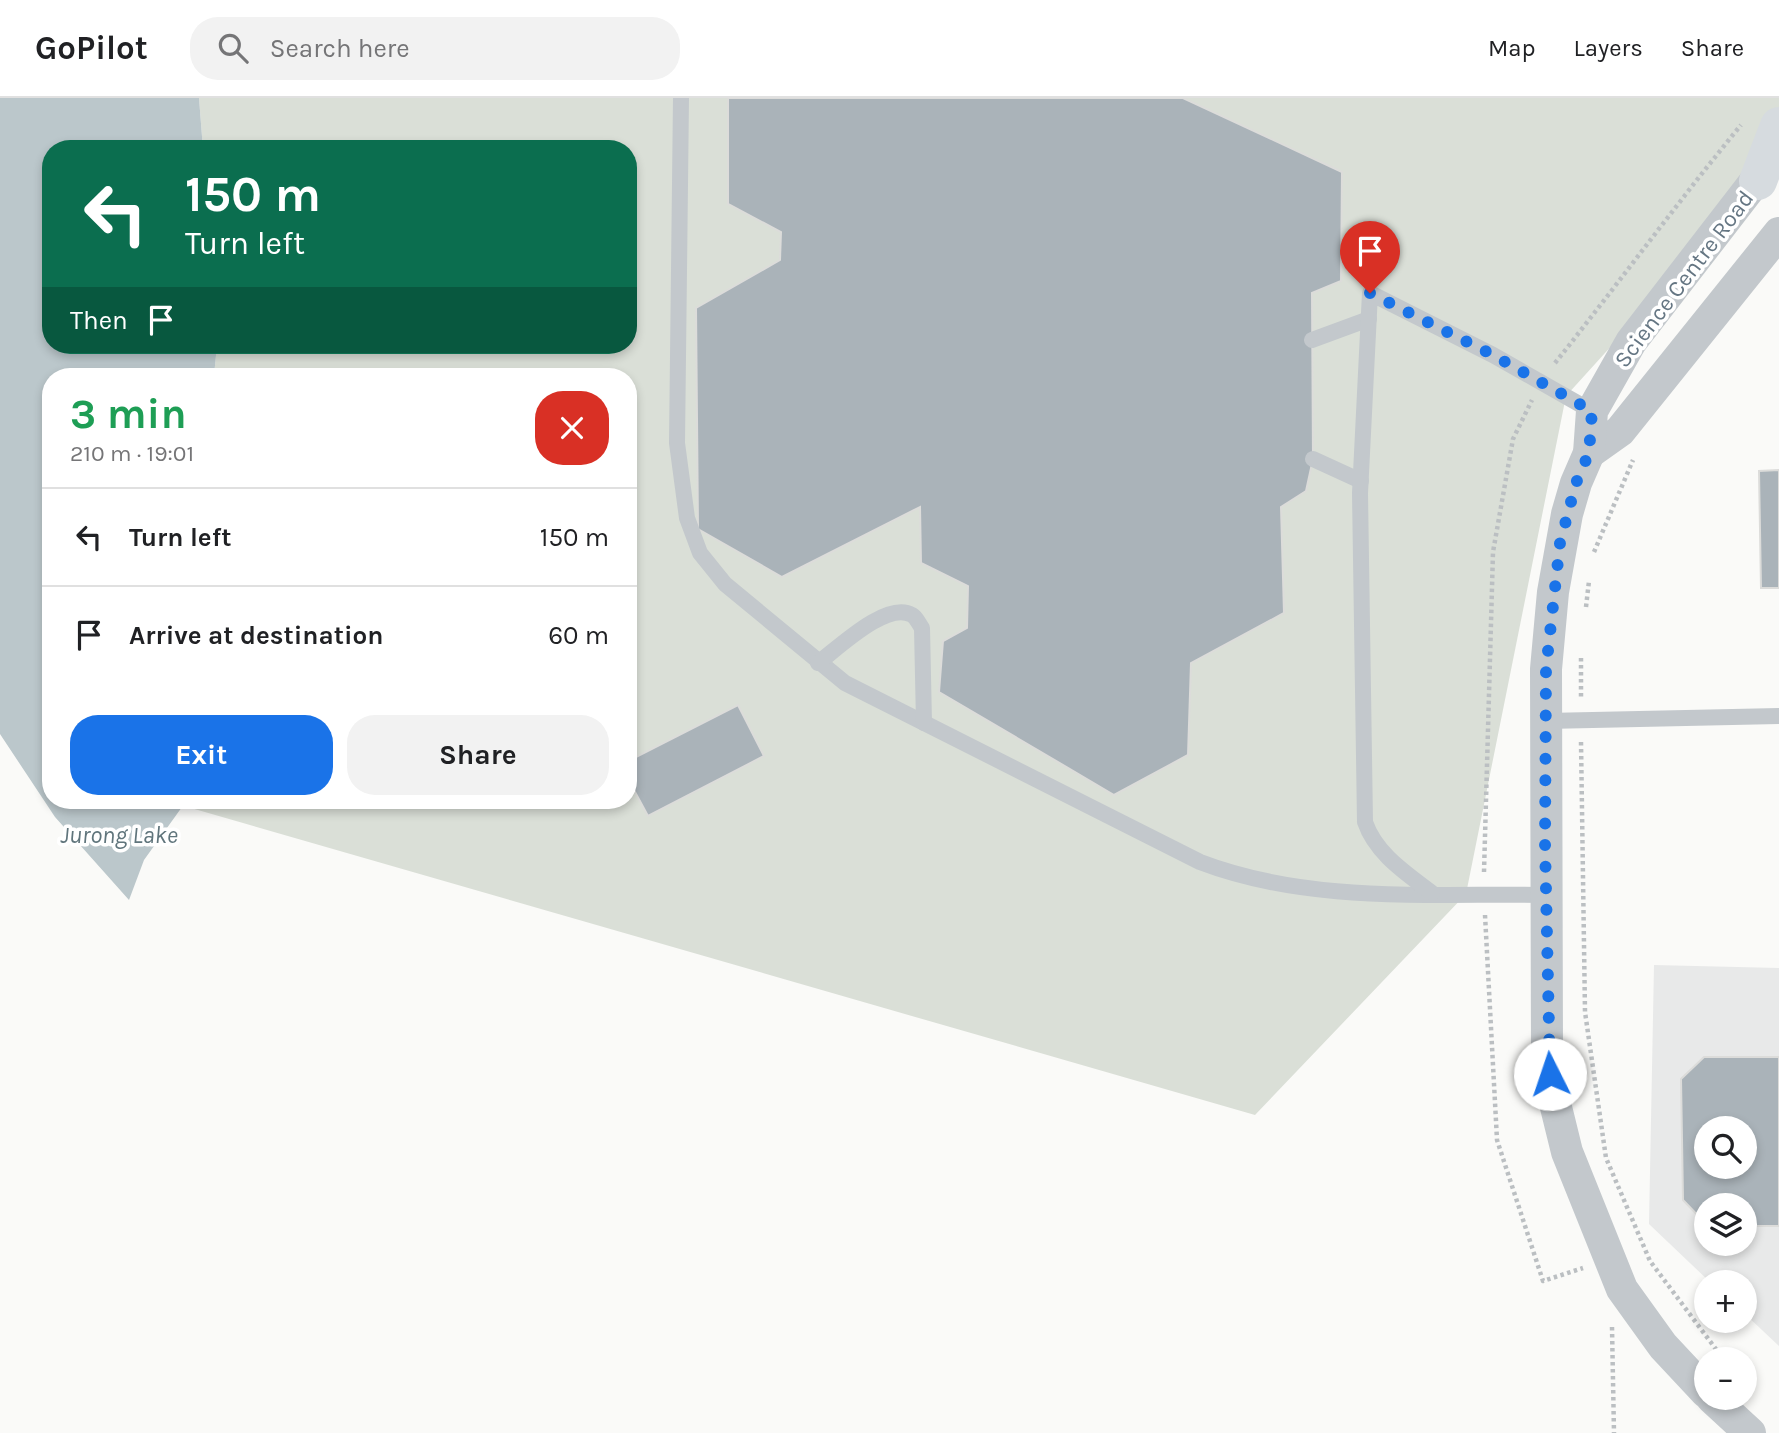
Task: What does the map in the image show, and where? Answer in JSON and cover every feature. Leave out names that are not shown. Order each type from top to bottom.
[{"type":"main road","points":[[1758,181],[1779,126]]},
{"type":"street","name":"Science Centre Road","points":[[1694,1379],[1663,1346],[1622,1289],[1567,1152],[1553,1096],[1548,1053],[1546,669],[1560,543],[1576,483],[1589,453],[1592,411],[1631,342],[1758,181],[1779,149]]},
{"type":"street","name":"Science Centre Road","points":[[1589,453],[1627,445],[1779,233]]},
{"type":"street","points":[[1725,1410],[1750,1433]]},
{"type":"lane","points":[[681,98],[677,443],[687,518],[700,553],[725,584],[845,683],[1124,826],[1242,878],[1310,889],[1546,895]]},
{"type":"lane","points":[[1432,893],[1396,865],[1374,842],[1365,822],[1361,481],[1370,293],[1493,355],[1592,411],[1627,445]]},
{"type":"lane","points":[[1312,340],[1369,319]]},
{"type":"lane","points":[[1312,459],[1361,481]]},
{"type":"lane","points":[[818,663],[882,615],[900,611],[913,615],[922,628],[924,723]]},
{"type":"lane","points":[[1546,721],[1779,716]]},
{"type":"path","points":[[1593,554],[1627,445]]},
{"type":"path","points":[[1584,616],[1590,579]]},
{"type":"path","points":[[1581,654],[1581,709]]},
{"type":"path","points":[[1581,736],[1585,1012],[1606,1158],[1650,1261],[1714,1347]]},
{"type":"path","points":[[1611,1313],[1614,1433]]},
{"type":"shaded area","points":[[199,98],[1779,98],[1779,161],[1566,396],[1466,894],[1255,1115],[194,809],[637,809],[637,368],[215,368],[216,354],[637,354],[637,140],[202,140]]},
{"type":"shaded area","points":[[1654,965],[1779,968],[1779,1346],[1757,1325],[1757,1270],[1697,1270],[1649,1224]]},
{"type":"water","name":"Jurong Lake","points":[[0,98],[199,98],[202,140],[42,140],[42,354],[216,354],[215,368],[42,368],[42,797],[0,734]]},
{"type":"water","name":"Jurong Lake","points":[[50,809],[181,809],[144,860],[129,900]]},
{"type":"building","points":[[728,98],[1183,98],[1342,172],[1341,281],[1312,293],[1313,459],[1306,491],[1281,507],[1284,613],[1191,663],[1188,755],[1114,795],[939,692],[943,641],[967,628],[968,586],[921,563],[920,507],[782,577],[698,529],[696,308],[780,260],[781,232],[728,204]]},
{"type":"building","points":[[1779,470],[1779,588],[1761,588],[1759,471]]},
{"type":"building","points":[[738,705],[764,756],[648,816],[637,796],[637,756]]},
{"type":"building","points":[[1704,1057],[1779,1057],[1779,1226],[1757,1226],[1757,1193],[1694,1193],[1694,1211],[1683,1200],[1681,1079]]},
{"type":"route","points":[[1370,293],[1493,355],[1592,411],[1589,453],[1576,483],[1560,543],[1546,669],[1545,843],[1550,1074]]}]
